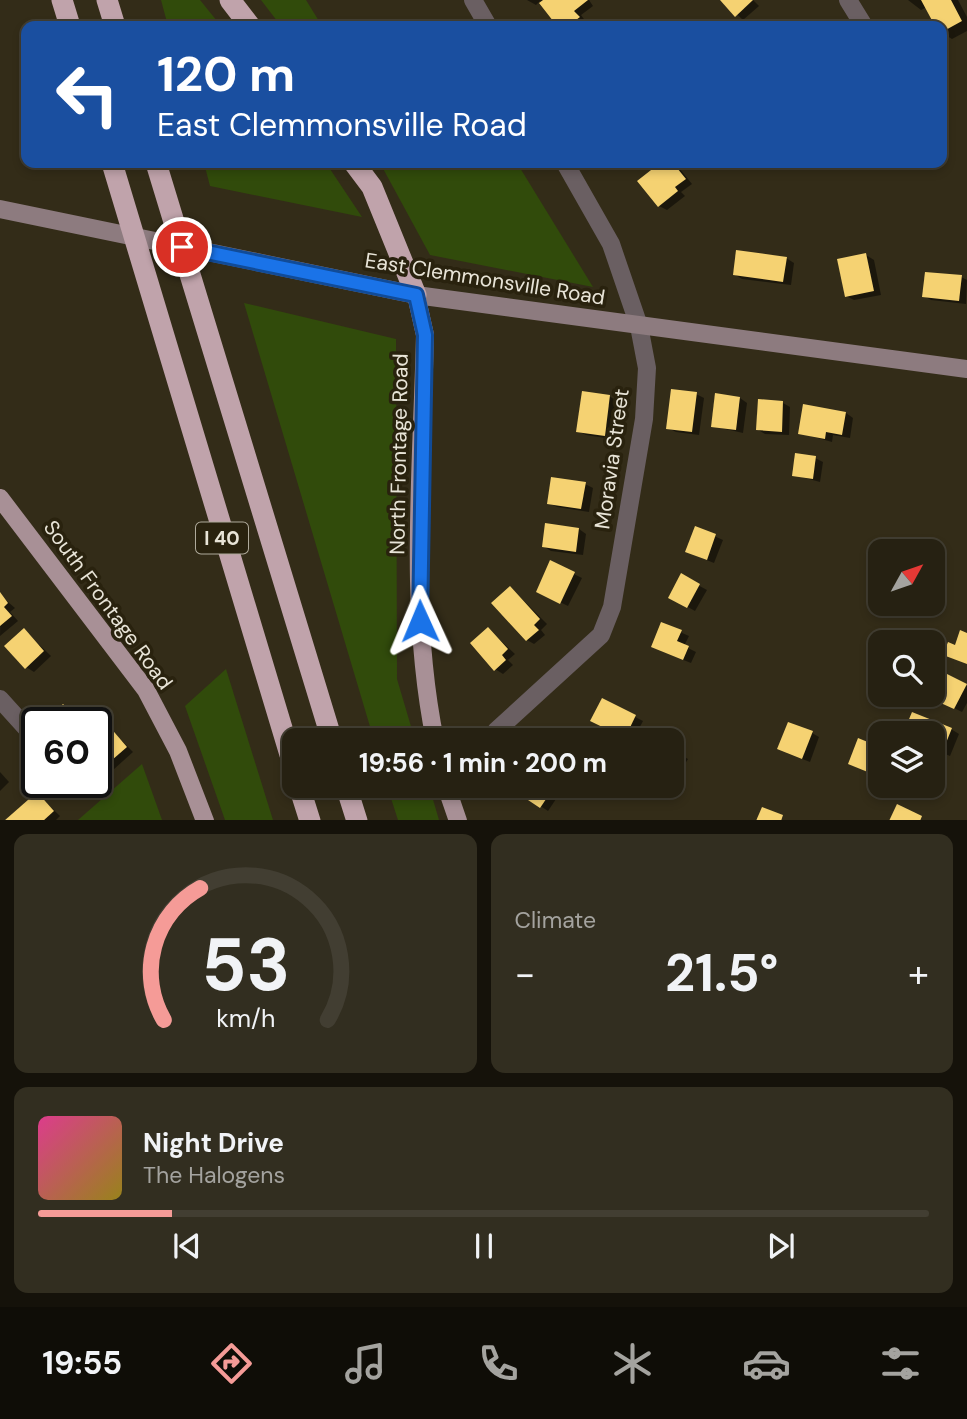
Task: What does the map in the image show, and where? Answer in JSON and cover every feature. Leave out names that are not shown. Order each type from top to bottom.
[{"type":"highway","points":[[62,0],[68,21]]},
{"type":"highway","points":[[107,0],[113,21]]},
{"type":"highway","points":[[230,0],[246,21]]},
{"type":"highway","name":"I 40","points":[[113,168],[153,307],[282,729]]},
{"type":"highway","name":"I 40","points":[[158,168],[328,728]]},
{"type":"highway","points":[[358,168],[372,187],[416,295]]},
{"type":"highway","points":[[303,798],[310,820]]},
{"type":"highway","points":[[350,798],[357,820]]},
{"type":"main road","name":"East Clemmonsville Road","points":[[0,209],[416,295],[967,369]]},
{"type":"main road","name":"North Frontage Road","points":[[416,295],[425,335],[420,628],[427,702],[432,728]]},
{"type":"main road","name":"South Frontage Road","points":[[0,498],[146,690],[178,751],[205,820]]},
{"type":"main road","points":[[450,798],[458,820]]},
{"type":"street","points":[[473,0],[485,21]]},
{"type":"street","points":[[848,0],[860,21]]},
{"type":"street","name":"Moravia Street","points":[[499,728],[601,635],[612,607],[644,419],[647,368],[639,326],[611,244],[568,168]]},
{"type":"street","points":[[0,699],[21,722]]},
{"type":"green space","points":[[161,0],[200,0],[217,21],[167,21]]},
{"type":"green space","points":[[261,0],[306,0],[319,21],[277,21]]},
{"type":"green space","points":[[205,168],[329,168],[362,217],[210,186]]},
{"type":"green space","points":[[383,168],[520,168],[593,287],[430,255]]},
{"type":"green space","points":[[244,303],[396,339],[397,679],[411,728],[370,728]]},
{"type":"green space","points":[[226,669],[273,820],[225,820],[185,706]]},
{"type":"green space","points":[[142,764],[162,820],[78,820],[103,798],[112,798],[112,790]]},
{"type":"green space","points":[[391,798],[433,798],[439,820],[398,820]]},
{"type":"building","points":[[543,0],[588,0],[574,11],[580,17],[575,21],[553,21],[539,3]]},
{"type":"building","points":[[720,0],[753,0],[735,17]]},
{"type":"building","points":[[921,0],[951,0],[962,21],[947,29],[947,21],[932,21]]},
{"type":"building","points":[[654,168],[677,168],[686,179],[675,187],[678,191],[658,207],[637,181]]},
{"type":"building","points":[[736,250],[787,257],[783,282],[733,275]]},
{"type":"building","points":[[866,253],[874,291],[845,297],[837,259]]},
{"type":"building","points":[[925,272],[962,275],[959,301],[922,297]]},
{"type":"building","points":[[671,389],[697,392],[692,432],[666,429]]},
{"type":"building","points":[[582,391],[610,395],[605,436],[576,432]]},
{"type":"building","points":[[715,393],[740,397],[736,430],[711,427]]},
{"type":"building","points":[[758,399],[783,401],[782,432],[756,430]]},
{"type":"building","points":[[803,404],[846,412],[842,435],[826,432],[825,439],[798,434]]},
{"type":"building","points":[[795,453],[816,456],[813,479],[792,476]]},
{"type":"building","points":[[551,477],[586,482],[581,509],[547,504]]},
{"type":"building","points":[[545,523],[579,528],[576,552],[542,547]]},
{"type":"building","points":[[695,526],[716,534],[707,560],[685,552]]},
{"type":"building","points":[[550,560],[575,572],[560,604],[536,592]]},
{"type":"building","points":[[681,573],[700,584],[687,608],[668,598]]},
{"type":"building","points":[[510,586],[540,619],[534,625],[539,630],[526,641],[491,603]]},
{"type":"building","points":[[0,592],[8,603],[4,607],[12,616],[0,626]]},
{"type":"building","points":[[661,622],[682,630],[677,641],[689,646],[683,660],[651,647]]},
{"type":"building","points":[[488,627],[508,649],[502,655],[506,660],[494,671],[470,643]]},
{"type":"building","points":[[24,628],[44,651],[25,669],[4,646]]},
{"type":"building","points":[[960,630],[967,633],[967,664],[945,656],[948,642],[955,645]]},
{"type":"building","points":[[947,674],[967,684],[954,709],[945,705]]},
{"type":"building","points":[[602,698],[636,715],[630,728],[604,728],[590,721]]},
{"type":"building","points":[[912,712],[934,721],[908,721]]},
{"type":"building","points":[[788,722],[813,731],[802,759],[777,749]]},
{"type":"building","points":[[945,725],[952,728],[945,746]]},
{"type":"building","points":[[112,730],[127,747],[112,760]]},
{"type":"building","points":[[858,738],[868,742],[868,772],[848,764]]},
{"type":"building","points":[[30,798],[42,798],[54,811],[44,820],[5,820]]},
{"type":"building","points":[[525,798],[547,798],[540,808]]},
{"type":"building","points":[[897,804],[922,816],[920,820],[889,820]]},
{"type":"building","points":[[762,807],[783,815],[781,820],[756,820]]},
{"type":"route","points":[[182,247],[416,295],[425,335],[420,621]]}]
